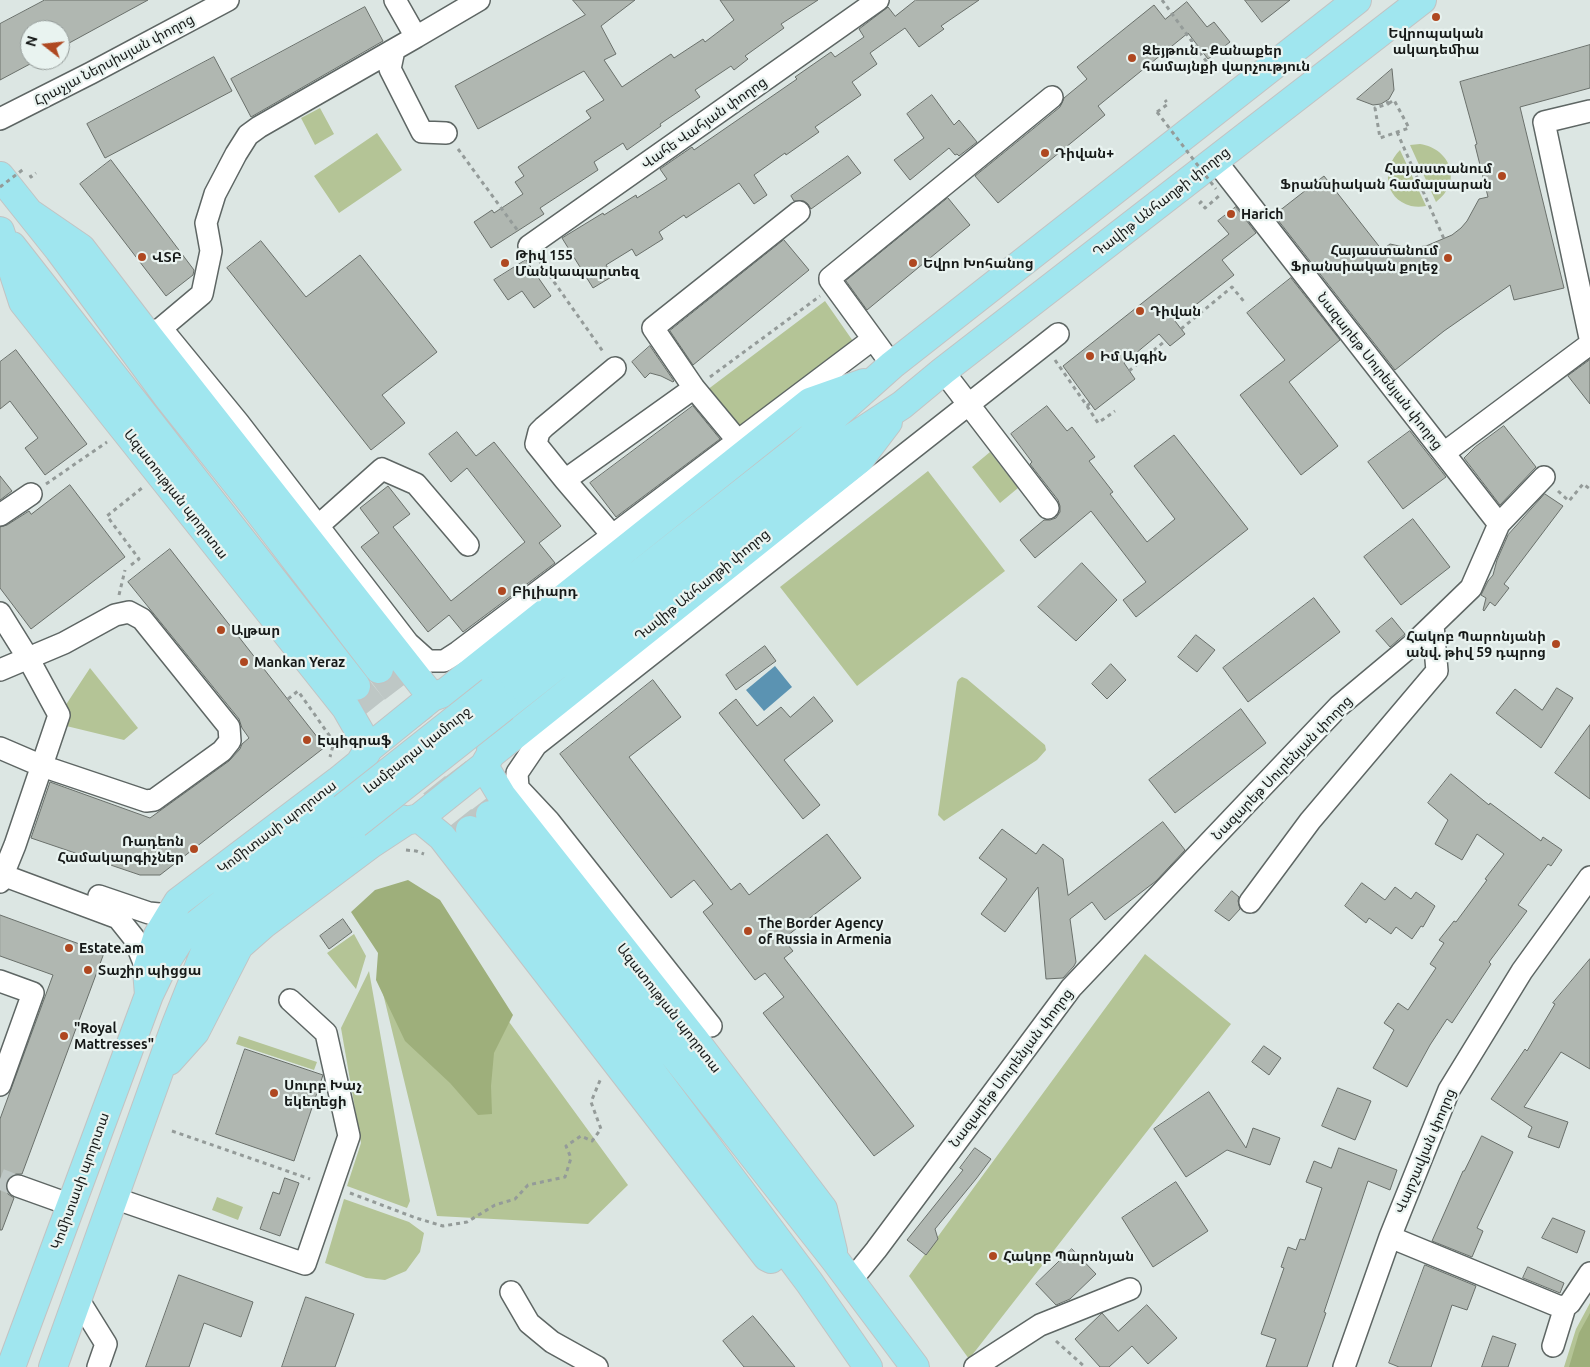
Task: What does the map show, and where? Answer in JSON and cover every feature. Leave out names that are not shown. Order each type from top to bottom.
[{"type":"main road","points":[[498,699],[800,447],[884,371],[1357,0]]},
{"type":"main road","name":"Դավիթ Անհաղթի փողոց","points":[[498,699],[814,463],[902,405],[943,371],[1422,0]]},
{"type":"main road","points":[[13,172],[30,213],[167,396],[252,503],[379,669]]},
{"type":"main road","points":[[30,213],[81,248],[155,333],[446,696]]},
{"type":"main road","name":"Ազատության պողոտա","points":[[0,231],[356,686]]},
{"type":"main road","name":"Ազատության պողոտա","points":[[0,231],[23,302],[346,708],[363,763]]},
{"type":"main road","points":[[363,763],[810,402],[884,371]]},
{"type":"main road","name":"Դավիթ Անհաղթի փողոց","points":[[488,753],[860,459],[902,405]]},
{"type":"main road","name":"Լամբադա կամուրջ","points":[[350,816],[498,699]]},
{"type":"main road","points":[[160,1072],[195,1032],[228,964],[239,946],[264,924],[488,753]]},
{"type":"main road","name":"Ազատության պողոտա","points":[[488,753],[506,801],[694,1039],[823,1209],[842,1271]]},
{"type":"main road","name":"Կոմիտասի պողոտա","points":[[11,1367],[71,1204],[148,982],[158,935],[169,915],[178,902],[363,763]]},
{"type":"main road","points":[[53,1367],[204,954],[226,926],[350,816]]},
{"type":"main road","name":"Կոմիտասի պողոտա","points":[[148,982],[162,968],[183,935],[350,816]]},
{"type":"main road","name":"Ազատության պողոտա","points":[[405,817],[442,837],[767,1257],[809,1282]]},
{"type":"main road","name":"Ազատության պողոտա","points":[[868,1367],[480,823],[655,1031],[915,1367]]},
{"type":"street","name":"Հրաչյա Ներսիսյան փողոց","points":[[0,106],[203,0]]},
{"type":"street","name":"Հրաչյա Ներսիսյան փողոց","points":[[0,119],[228,0]]},
{"type":"street","points":[[395,0],[416,37]]},
{"type":"street","points":[[479,0],[259,127],[248,136],[236,154],[215,194],[206,223],[211,251],[202,294],[155,333],[238,422],[408,643],[428,661],[444,661],[458,652],[873,339]]},
{"type":"street","name":"Վահե Վահյան փողոց","points":[[529,246],[878,0]]},
{"type":"street","points":[[394,50],[390,69],[422,132],[446,133]]},
{"type":"street","points":[[884,371],[873,339],[830,278],[1052,97]]},
{"type":"street","points":[[1590,111],[1544,122],[1590,338]]},
{"type":"street","name":"Նազարեթ Սուրենյան փողոց","points":[[842,1271],[876,1250],[1071,988],[1339,706],[1412,645],[1471,588],[1499,524],[1215,160]]},
{"type":"street","points":[[738,441],[694,388],[652,328],[799,212]]},
{"type":"street","points":[[711,1026],[555,829],[518,788],[517,773],[536,745],[1051,340]]},
{"type":"street","points":[[1444,453],[1590,344]]},
{"type":"street","points":[[613,536],[536,444],[539,432],[544,427],[615,368]]},
{"type":"street","points":[[943,371],[1048,508]]},
{"type":"street","points":[[565,480],[694,388]]},
{"type":"street","points":[[318,526],[382,469],[416,484],[468,545]]},
{"type":"street","points":[[1499,524],[1544,477]]},
{"type":"street","points":[[0,515],[31,494]]},
{"type":"street","points":[[0,670],[64,643],[115,615],[129,612],[142,619],[229,728],[230,741],[222,751],[154,800],[146,802],[42,766],[0,748]]},
{"type":"street","points":[[0,613],[59,714],[15,845],[2,871]]},
{"type":"street","points":[[1250,902],[1310,821],[1437,671],[1433,625]]},
{"type":"street","points":[[2,871],[149,912],[169,915]]},
{"type":"street","points":[[2,871],[118,918],[134,938],[148,982]]},
{"type":"street","name":"Վարշավյան փողոց","points":[[1344,1367],[1390,1237],[1449,1090],[1522,970],[1589,880]]},
{"type":"street","points":[[0,981],[33,993],[0,1085]]},
{"type":"street","points":[[114,1198],[305,1264],[349,1136],[326,1033],[290,1000]]},
{"type":"street","points":[[18,1186],[71,1204]]},
{"type":"street","points":[[1390,1237],[1558,1306],[1565,1307]]},
{"type":"street","points":[[1553,1346],[1565,1307],[1570,1303],[1590,1273]]},
{"type":"street","points":[[975,1367],[1040,1325],[1130,1289]]},
{"type":"street","points":[[511,1292],[529,1323],[552,1342],[597,1367]]},
{"type":"street","points":[[78,1299],[106,1344],[98,1367]]},
{"type":"path","points":[[1162,0],[1214,72]]},
{"type":"path","points":[[1165,100],[1168,104],[1157,112],[1216,189],[1211,194]]},
{"type":"path","points":[[1394,100],[1409,128],[1397,132],[1380,138],[1375,108],[1394,100]]},
{"type":"path","points":[[1397,132],[1444,239]]},
{"type":"path","points":[[446,133],[615,368]]},
{"type":"path","points":[[0,187],[13,172]]},
{"type":"path","points":[[1206,198],[1200,203],[1205,208],[1221,195]]},
{"type":"path","points":[[694,388],[834,286]]},
{"type":"path","points":[[1181,329],[1232,287],[1246,304]]},
{"type":"path","points":[[1051,340],[1098,423],[1115,411]]},
{"type":"path","points":[[1130,371],[1166,341]]},
{"type":"path","points":[[31,494],[108,442]]},
{"type":"path","points":[[1544,477],[1569,501],[1584,484],[1590,489]]},
{"type":"path","points":[[131,565],[139,559],[107,516],[142,488]]},
{"type":"path","points":[[288,699],[298,691],[334,742],[330,757]]},
{"type":"path","points":[[400,850],[416,851],[427,856]]},
{"type":"path","points":[[349,1193],[443,1226],[467,1222],[495,1205],[515,1199],[528,1185],[565,1177],[571,1158],[566,1146],[581,1136],[592,1141],[601,1129],[591,1102],[601,1078]]},
{"type":"path","points":[[172,1131],[310,1179]]},
{"type":"path","points":[[1040,1325],[1085,1367]]},
{"type":"green space","points":[[320,108],[334,134],[315,145],[301,118]]},
{"type":"green space","points":[[377,133],[402,170],[339,213],[314,176]]},
{"type":"green space","points":[[1420,144],[1431,147],[1439,152],[1446,159],[1450,167],[1449,185],[1436,202],[1410,145]]},
{"type":"green space","points":[[1400,150],[1426,206],[1413,206],[1402,202],[1390,190],[1388,174],[1390,165]]},
{"type":"green space","points":[[825,301],[855,344],[739,434],[707,390]]},
{"type":"green space","points":[[990,452],[1018,488],[1000,503],[972,467]]},
{"type":"green space","points":[[928,471],[1005,571],[857,686],[780,587]]},
{"type":"green space","points":[[90,668],[138,728],[124,740],[54,723]]},
{"type":"green space","points":[[962,677],[967,679],[1045,745],[1046,750],[1037,760],[944,821],[938,815],[957,682]]},
{"type":"green space","points":[[408,880],[440,900],[513,1015],[494,1053],[491,1086],[492,1114],[478,1115],[450,1083],[405,1041],[376,980],[378,953],[351,912],[375,890]]},
{"type":"green space","points":[[437,923],[628,1185],[588,1224],[437,1216],[380,981],[391,952]]},
{"type":"green space","points":[[354,934],[366,956],[356,989],[327,953]]},
{"type":"green space","points":[[1145,954],[1231,1024],[969,1359],[909,1276]]},
{"type":"green space","points":[[369,971],[410,1201],[407,1208],[347,1186],[361,1143],[341,1028]]},
{"type":"green space","points":[[239,1036],[317,1062],[314,1070],[236,1044]]},
{"type":"green space","points":[[217,1197],[243,1207],[238,1220],[212,1210]]},
{"type":"green space","points":[[344,1199],[409,1222],[424,1233],[420,1252],[406,1271],[385,1280],[366,1278],[325,1263]]},
{"type":"green space","points":[[1590,1303],[1590,1367],[1564,1367],[1576,1329]]},
{"type":"green space","points":[[1590,1313],[1590,1367],[1569,1367],[1579,1333]]},
{"type":"water","points":[[775,666],[792,687],[764,711],[746,690]]},
{"type":"building","points":[[45,0],[148,0],[70,43],[70,20],[20,20],[20,69],[0,80],[0,24]]},
{"type":"building","points":[[573,0],[635,0],[601,26],[616,54],[604,60],[622,87],[671,54],[674,58],[703,39],[705,42],[734,20],[720,0],[818,0],[781,24],[784,28],[745,56],[748,59],[734,70],[731,66],[695,90],[700,97],[660,124],[661,126],[627,150],[623,143],[594,162],[598,170],[540,208],[544,214],[491,248],[474,222],[492,210],[494,213],[523,194],[515,182],[524,176],[518,167],[591,118],[586,111],[604,100],[584,71],[478,129],[455,86],[585,15]]},
{"type":"building","points":[[916,0],[979,0],[941,26],[944,29],[919,47],[905,28],[870,53],[877,64],[852,82],[861,95],[815,127],[819,132],[754,175],[767,195],[754,204],[739,183],[686,218],[684,215],[659,232],[663,239],[636,256],[632,249],[606,265],[613,276],[593,288],[562,238],[636,195],[637,198],[667,179],[660,169],[692,147],[694,150],[797,79],[795,77],[831,52],[835,57],[864,37],[859,29],[888,7],[895,16]]},
{"type":"building","points":[[1245,0],[1290,0],[1262,22]]},
{"type":"building","points":[[1187,2],[1207,27],[1214,22],[1230,42],[1208,59],[1188,33],[1098,106],[1105,115],[998,203],[975,176],[1060,107],[1064,98],[1087,79],[1077,67],[1154,5],[1165,19]]},
{"type":"building","points":[[365,7],[383,41],[251,117],[231,79]]},
{"type":"building","points":[[1590,45],[1590,88],[1520,107],[1564,288],[1514,300],[1510,285],[1444,331],[1395,370],[1274,215],[1324,176],[1382,250],[1390,244],[1408,248],[1426,246],[1452,235],[1467,221],[1479,199],[1488,197],[1475,145],[1477,144],[1460,82]]},
{"type":"building","points":[[214,57],[232,91],[105,158],[87,124]]},
{"type":"building","points":[[1392,69],[1394,90],[1389,99],[1381,104],[1373,105],[1357,99]]},
{"type":"building","points":[[932,95],[954,125],[959,120],[977,142],[959,156],[955,155],[949,148],[910,180],[894,160],[924,138],[907,114]]},
{"type":"building","points":[[848,156],[861,173],[811,209],[804,201],[794,201],[791,196]]},
{"type":"building","points":[[111,160],[194,270],[193,275],[166,296],[80,184]]},
{"type":"building","points":[[948,198],[970,225],[867,310],[846,281]]},
{"type":"building","points":[[1236,207],[1256,233],[1222,260],[1234,275],[1175,321],[1185,334],[1170,346],[1159,334],[1124,363],[1135,379],[1095,410],[1063,366],[1229,234],[1218,221]]},
{"type":"building","points":[[784,240],[809,270],[693,365],[670,331]]},
{"type":"building","points":[[261,241],[306,297],[360,255],[437,352],[382,395],[405,423],[371,450],[227,268]]},
{"type":"building","points":[[526,260],[551,296],[534,308],[522,291],[508,300],[494,280]]},
{"type":"building","points":[[1291,278],[1340,340],[1289,382],[1338,446],[1301,475],[1240,395],[1285,360],[1247,313]]},
{"type":"building","points":[[650,346],[673,382],[650,373],[645,378],[632,362]]},
{"type":"building","points":[[16,350],[87,444],[45,475],[25,448],[38,438],[10,401],[0,409],[0,362]]},
{"type":"building","points":[[1590,360],[1590,404],[1568,376]]},
{"type":"building","points":[[693,406],[720,439],[616,517],[590,483]]},
{"type":"building","points":[[1047,406],[1067,431],[1072,427],[1095,457],[1089,461],[1113,492],[1110,494],[1147,542],[1175,519],[1134,466],[1174,435],[1248,529],[1136,617],[1123,600],[1146,582],[1091,511],[1035,558],[1020,540],[1044,520],[1056,518],[1060,512],[1060,506],[1058,500],[1030,464],[1032,462],[1011,434]]},
{"type":"building","points":[[1504,426],[1536,467],[1500,505],[1464,458],[1475,447]]},
{"type":"building","points":[[1410,431],[1446,477],[1403,509],[1368,462]]},
{"type":"building","points":[[457,432],[476,456],[494,442],[561,526],[539,543],[555,563],[463,632],[449,615],[428,632],[361,547],[379,533],[360,508],[388,486],[410,514],[393,527],[451,601],[525,542],[467,468],[451,482],[429,454]]},
{"type":"building","points":[[0,476],[12,491],[0,500]]},
{"type":"building","points":[[70,485],[125,557],[31,629],[0,588],[0,527],[7,525],[29,511],[31,514]]},
{"type":"building","points":[[1545,494],[1563,506],[1504,584],[1509,588],[1495,606],[1490,602],[1484,611],[1486,598],[1481,595],[1493,575],[1497,560],[1508,535]]},
{"type":"building","points":[[1413,519],[1450,567],[1401,605],[1364,557]]},
{"type":"building","points":[[170,549],[325,747],[160,875],[140,875],[31,838],[50,782],[150,818],[229,761],[249,738],[242,728],[239,719],[128,582]]},
{"type":"building","points":[[1082,563],[1117,600],[1076,641],[1038,607]]},
{"type":"building","points":[[1314,598],[1340,632],[1248,702],[1223,668]]},
{"type":"building","points":[[1392,618],[1405,634],[1390,647],[1376,631]]},
{"type":"building","points":[[1196,635],[1215,650],[1197,672],[1178,657]]},
{"type":"building","points":[[765,646],[776,661],[736,690],[726,675]]},
{"type":"building","points":[[1111,664],[1126,680],[1107,699],[1092,684]]},
{"type":"building","points":[[653,680],[681,717],[629,757],[731,890],[740,883],[749,895],[827,834],[861,878],[783,939],[793,951],[784,958],[914,1126],[874,1156],[763,1013],[784,997],[765,973],[755,980],[703,912],[713,904],[694,880],[671,898],[560,754]]},
{"type":"building","points":[[1557,688],[1573,698],[1541,748],[1496,713],[1515,689],[1542,710]]},
{"type":"building","points":[[814,697],[833,721],[784,760],[820,805],[803,819],[719,713],[736,699],[757,726],[781,707],[790,717]]},
{"type":"building","points":[[1241,709],[1266,743],[1175,813],[1149,780]]},
{"type":"building","points":[[1590,725],[1590,799],[1555,773]]},
{"type":"building","points":[[1451,774],[1489,805],[1490,803],[1541,841],[1543,837],[1562,850],[1551,866],[1548,864],[1518,905],[1527,911],[1489,962],[1491,964],[1452,1023],[1447,1019],[1407,1087],[1373,1068],[1394,1030],[1384,1023],[1398,1003],[1408,1010],[1436,968],[1430,964],[1444,943],[1439,940],[1454,921],[1456,922],[1504,854],[1477,834],[1462,860],[1435,844],[1448,820],[1428,803]]},
{"type":"building","points":[[1163,822],[1185,850],[1156,881],[1105,920],[1092,902],[1070,919],[1076,962],[1063,978],[1046,979],[1038,887],[1005,932],[981,914],[1007,879],[979,858],[1002,829],[1036,854],[1043,844],[1063,859],[1068,895]]},
{"type":"building","points":[[1362,883],[1385,900],[1395,887],[1411,899],[1416,892],[1435,906],[1423,927],[1421,926],[1412,939],[1396,927],[1391,934],[1369,918],[1366,923],[1345,906]]},
{"type":"building","points":[[1232,891],[1239,897],[1240,909],[1229,921],[1215,911]]},
{"type":"building","points":[[0,915],[104,953],[22,1174],[10,1176],[6,1182],[8,1194],[14,1198],[2,1230],[0,1230],[0,1119],[53,975],[0,956]]},
{"type":"building","points":[[343,919],[352,932],[329,949],[320,936]]},
{"type":"building","points":[[1590,959],[1590,1069],[1561,1052],[1524,1107],[1568,1122],[1559,1148],[1528,1137],[1532,1127],[1491,1099],[1525,1049],[1527,1051],[1555,1004],[1553,1003]]},
{"type":"building","points":[[1264,1046],[1281,1058],[1269,1075],[1252,1062]]},
{"type":"building","name":"Սուրբ Խաչ եկեղեցի","points":[[245,1049],[323,1075],[294,1161],[216,1134]]},
{"type":"building","points":[[1338,1088],[1371,1101],[1355,1140],[1322,1126]]},
{"type":"building","points":[[1209,1092],[1246,1148],[1253,1128],[1280,1138],[1270,1165],[1227,1150],[1186,1177],[1154,1129]]},
{"type":"building","points":[[1482,1136],[1513,1152],[1477,1228],[1483,1231],[1472,1257],[1432,1241],[1463,1171]]},
{"type":"building","points":[[975,1148],[991,1159],[935,1229],[938,1239],[926,1255],[907,1240],[963,1170],[960,1168]]},
{"type":"building","points":[[1339,1148],[1397,1170],[1390,1190],[1368,1181],[1307,1367],[1266,1367],[1276,1339],[1261,1334],[1284,1268],[1281,1267],[1288,1247],[1296,1250],[1300,1239],[1305,1240],[1322,1188],[1306,1182],[1314,1161],[1331,1168]]},
{"type":"building","points":[[285,1178],[299,1183],[280,1236],[260,1229],[273,1192],[279,1194]]},
{"type":"building","points":[[1176,1182],[1208,1231],[1153,1267],[1122,1218]]},
{"type":"building","points":[[1553,1218],[1585,1231],[1577,1253],[1542,1238]]},
{"type":"building","points":[[1072,1249],[1096,1274],[1070,1299],[1056,1305],[1036,1284]]},
{"type":"building","points":[[1425,1265],[1476,1286],[1467,1310],[1452,1305],[1431,1367],[1399,1367],[1389,1363]]},
{"type":"building","points":[[1528,1267],[1564,1283],[1560,1293],[1523,1278]]},
{"type":"building","points":[[179,1275],[253,1302],[241,1337],[204,1323],[189,1367],[146,1367]]},
{"type":"building","points":[[306,1297],[354,1314],[335,1367],[282,1367]]},
{"type":"building","points":[[1147,1305],[1177,1338],[1148,1364],[1132,1346],[1109,1367],[1100,1367],[1075,1339],[1102,1313],[1118,1331]]},
{"type":"building","points":[[753,1316],[795,1367],[744,1367],[723,1341]]},
{"type":"building","points":[[1493,1336],[1516,1344],[1508,1367],[1482,1367]]},
{"type":"tunnel","points":[[379,669],[490,815]]},
{"type":"tunnel","points":[[356,686],[470,830]]},
{"type":"tunnel","points":[[0,1179],[18,1186]]},
{"type":"place","name":"Եվրոպական ակադեմիա","points":[[1436,17]]},
{"type":"place","name":"Զեյթուն - Քանաքեր համայնքի վարչություն","points":[[1132,58]]},
{"type":"place","name":"Դիվան+","points":[[1045,153]]},
{"type":"place","name":"Հայաստանում Ֆրանսիական համալսարան","points":[[1502,176]]},
{"type":"place","name":"Harich","points":[[1231,214]]},
{"type":"place","name":"ՎՏԲ","points":[[142,257]]},
{"type":"place","name":"Հայաստանում Ֆրանսիական քոլեջ","points":[[1448,258]]},
{"type":"place","name":"Թիվ 155 Մանկապարտեզ","points":[[505,263]]},
{"type":"place","name":"Եվրո Խոհանոց","points":[[913,263]]},
{"type":"place","name":"Դիվան","points":[[1140,311]]},
{"type":"place","name":"Իմ ԱյգիՆ","points":[[1090,356]]},
{"type":"place","name":"Բիլիարդ","points":[[502,591]]},
{"type":"place","name":"Ալթար","points":[[221,630]]},
{"type":"place","name":"Հակոբ Պարոնյանի անվ. թիվ 59 դպրոց","points":[[1556,644]]},
{"type":"place","name":"Mankan Yeraz","points":[[244,662]]},
{"type":"place","name":"Էպիգրաֆ","points":[[307,740]]},
{"type":"place","name":"Ռադեոն Համակարգիչներ","points":[[194,849]]},
{"type":"place","name":"The Border Agency of Russia in Armenia","points":[[748,931]]},
{"type":"place","name":"Estate.am","points":[[69,948]]},
{"type":"place","name":"Տաշիր պիցցա","points":[[88,970]]},
{"type":"place","name":"\"Royal Mattresses\"","points":[[64,1036]]},
{"type":"place","name":"Սուրբ Խաչ եկեղեցի","points":[[274,1093]]},
{"type":"place","name":"Հակոբ Պարոնյան","points":[[993,1256]]}]
